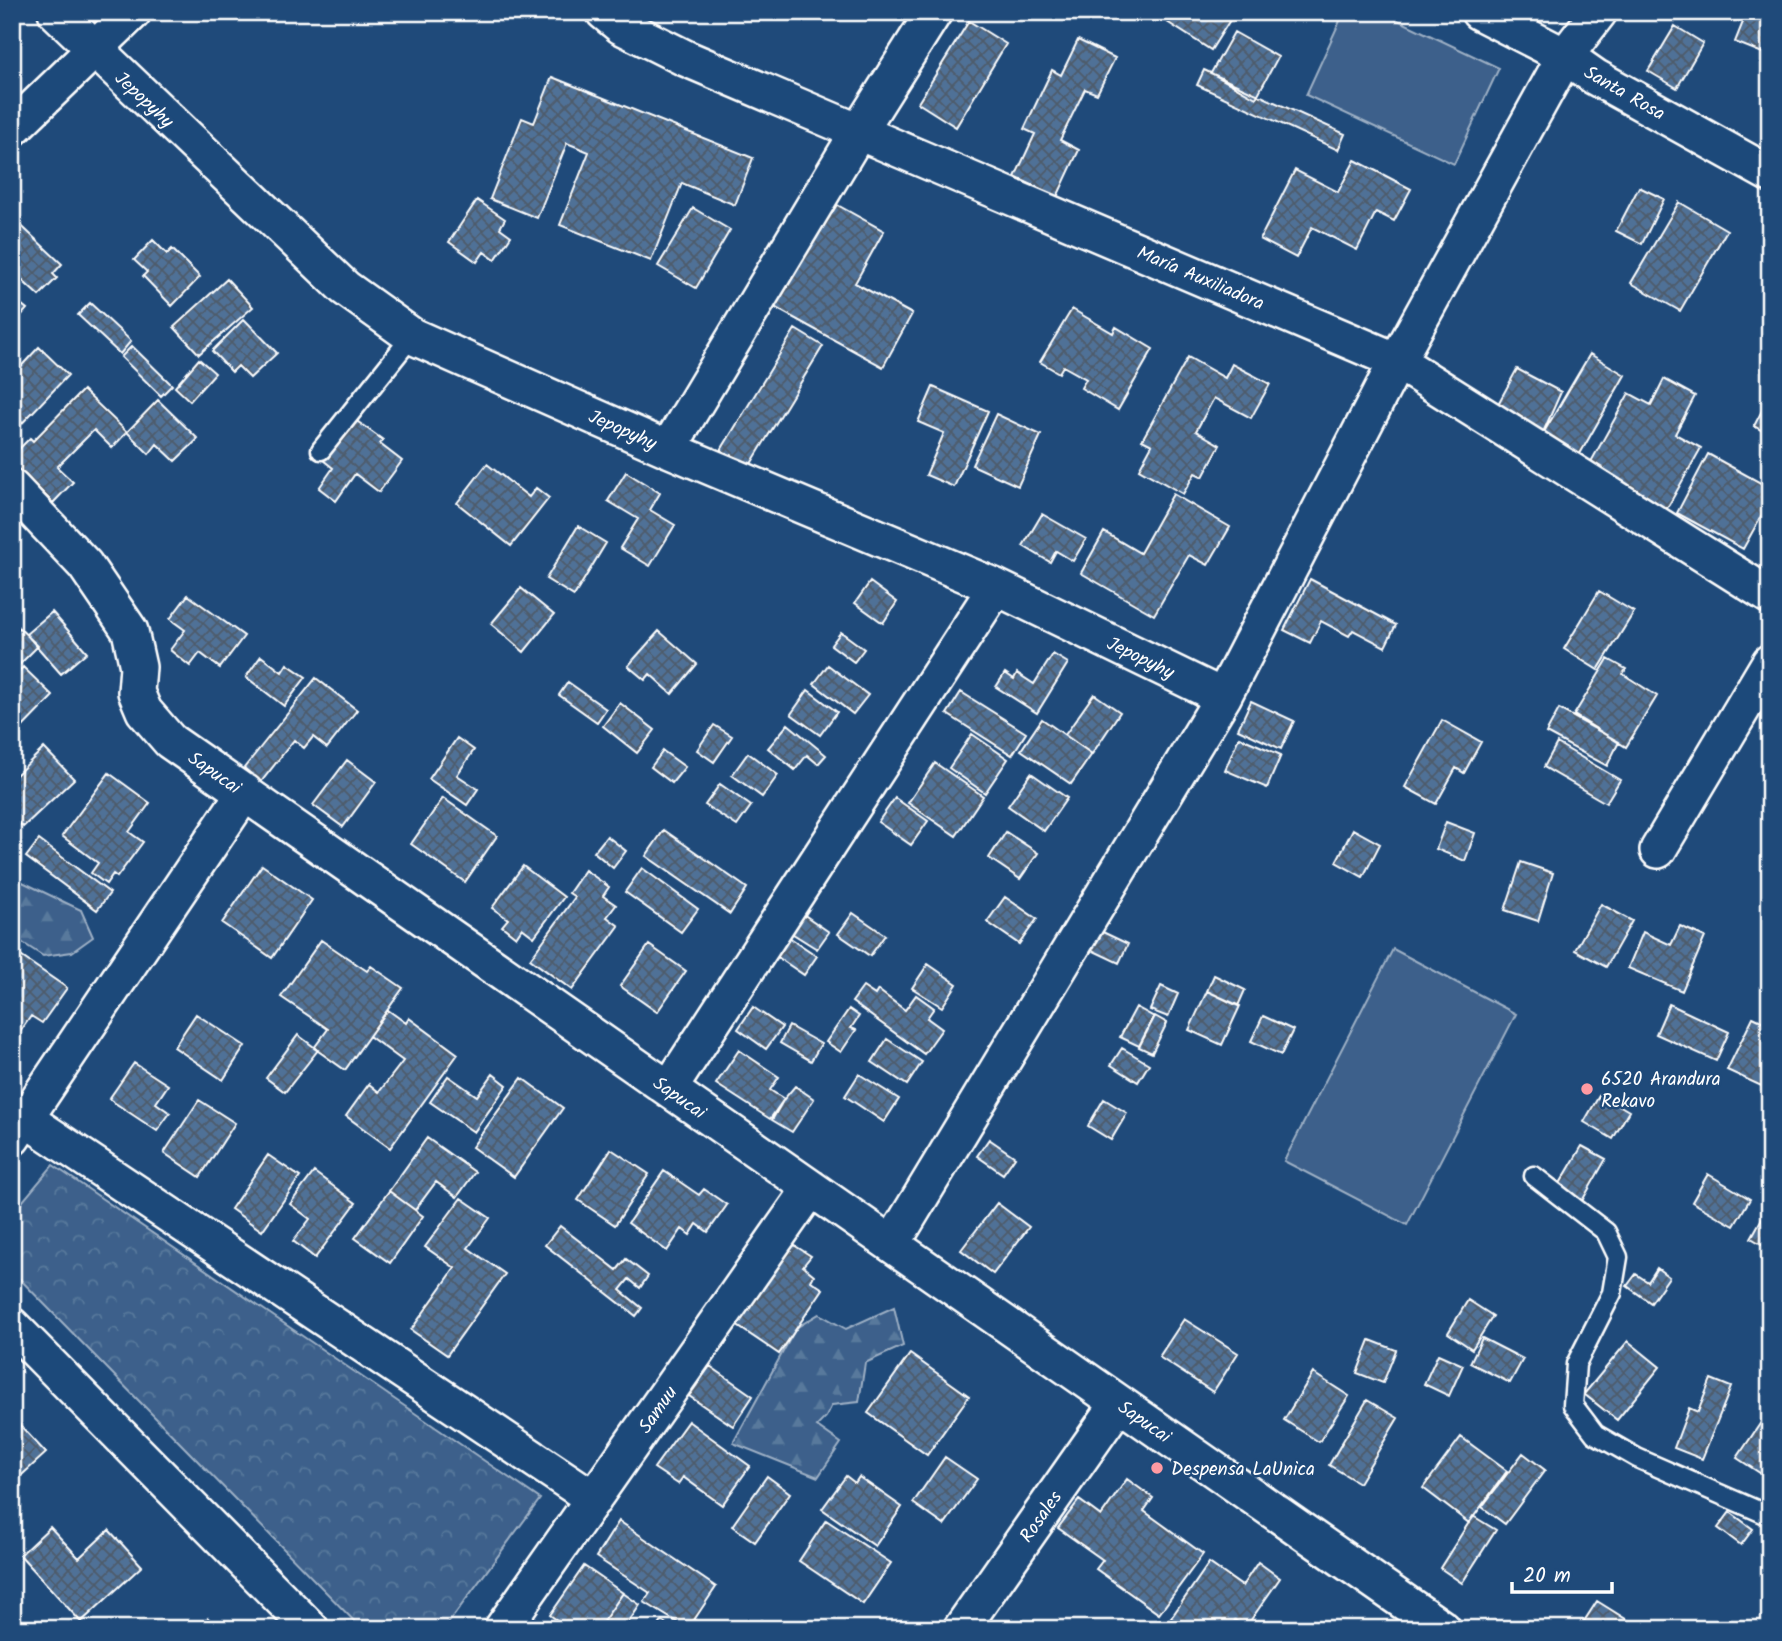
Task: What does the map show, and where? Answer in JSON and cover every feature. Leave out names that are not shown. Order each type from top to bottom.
[{"type":"street","name":"Jepopyhy","points":[[56,12],[345,288],[412,336],[668,449],[996,587],[1223,697]]},
{"type":"street","points":[[12,129],[133,12]]},
{"type":"street","name":"María Auxiliadora","points":[[604,12],[621,26],[685,58],[1397,361],[1770,596]]},
{"type":"street","points":[[668,449],[859,131],[934,12]]},
{"type":"street","name":"Santa Rosa","points":[[1479,12],[1565,56],[1595,77],[1770,174]]},
{"type":"street","points":[[892,1244],[1223,697],[1397,361],[1565,56],[1599,12]]},
{"type":"street","name":"Sapucai","points":[[12,488],[85,565],[130,631],[138,667],[136,692],[144,711],[170,741],[1119,1403],[1425,1624]]},
{"type":"street","points":[[669,1089],[996,587]]},
{"type":"street","points":[[1658,850],[1770,662]]},
{"type":"street","points":[[245,792],[19,1128],[594,1499]]},
{"type":"street","name":"Samuu","points":[[502,1629],[811,1188]]},
{"type":"street","points":[[12,1326],[311,1629]]},
{"type":"street","name":"Rosales","points":[[961,1629],[1119,1403]]},
{"type":"lane","points":[[321,450],[412,336]]},
{"type":"lane","points":[[1534,1177],[1606,1232],[1618,1257],[1612,1293],[1576,1364],[1573,1405],[1595,1434],[1637,1458],[1770,1516]]},
{"type":"green space","points":[[1344,12],[1381,12],[1499,68],[1454,164],[1306,95]]},
{"type":"green space","points":[[12,877],[81,910],[93,937],[72,952],[43,956],[12,936]]},
{"type":"green space","points":[[1393,949],[1516,1014],[1407,1225],[1284,1161]]},
{"type":"green space","points":[[53,1165],[540,1499],[444,1629],[362,1629],[12,1271],[12,1214]]},
{"type":"green space","points":[[894,1307],[903,1346],[865,1363],[859,1402],[832,1405],[817,1426],[841,1443],[818,1477],[733,1443],[796,1328],[819,1314],[846,1329]]},
{"type":"building","points":[[1169,12],[1235,12],[1211,50],[1164,20]]},
{"type":"building","points":[[1747,12],[1770,12],[1770,56],[1735,42]]},
{"type":"building","points":[[969,21],[1006,44],[956,127],[918,103]]},
{"type":"building","points":[[1675,26],[1703,43],[1677,88],[1648,71]]},
{"type":"building","points":[[1234,32],[1278,57],[1256,98],[1211,73]]},
{"type":"building","points":[[1078,40],[1115,58],[1097,94],[1085,89],[1060,140],[1079,150],[1057,197],[1015,177],[1035,134],[1024,129],[1052,70],[1061,75]]},
{"type":"building","points":[[1204,70],[1345,134],[1338,150],[1197,85]]},
{"type":"building","points":[[552,77],[753,158],[735,205],[682,183],[651,261],[560,225],[589,152],[567,143],[537,218],[490,199],[522,118],[534,123]]},
{"type":"building","points":[[1355,160],[1411,189],[1394,221],[1376,212],[1357,250],[1312,227],[1296,258],[1260,239],[1295,170],[1338,192]]},
{"type":"building","points":[[1639,187],[1664,199],[1642,244],[1616,231]]},
{"type":"building","points":[[477,200],[505,219],[500,228],[511,236],[495,260],[484,252],[477,262],[449,242]]},
{"type":"building","points":[[832,202],[884,231],[855,283],[912,314],[883,367],[774,307]]},
{"type":"building","points":[[1679,202],[1727,230],[1680,311],[1631,283]]},
{"type":"building","points":[[693,208],[730,230],[696,288],[658,266]]},
{"type":"building","points":[[12,217],[62,264],[53,274],[57,278],[39,296],[12,271]]},
{"type":"building","points":[[153,240],[167,254],[172,249],[200,277],[172,306],[143,276],[147,272],[134,260]]},
{"type":"building","points":[[227,279],[253,307],[199,354],[174,327]]},
{"type":"building","points":[[12,297],[27,309],[12,326]]},
{"type":"building","points":[[90,303],[131,341],[120,354],[78,315]]},
{"type":"building","points":[[1072,309],[1113,333],[1116,327],[1153,349],[1118,410],[1081,388],[1086,379],[1063,366],[1059,373],[1040,362]]},
{"type":"building","points":[[244,319],[277,353],[250,378],[238,366],[232,372],[212,351]]},
{"type":"building","points":[[795,329],[823,346],[746,472],[718,455]]},
{"type":"building","points":[[132,346],[172,385],[161,396],[121,357]]},
{"type":"building","points":[[39,347],[68,375],[12,434],[12,376]]},
{"type":"building","points":[[1590,354],[1625,375],[1577,459],[1541,437]]},
{"type":"building","points":[[1188,357],[1225,378],[1232,364],[1270,384],[1251,418],[1214,398],[1196,431],[1220,445],[1203,477],[1195,473],[1183,494],[1139,469],[1152,445],[1142,440]]},
{"type":"building","points":[[199,359],[215,373],[190,401],[175,387]]},
{"type":"building","points":[[1517,369],[1561,392],[1541,437],[1492,415]]},
{"type":"building","points":[[1664,379],[1695,396],[1675,434],[1701,448],[1665,512],[1587,469],[1629,393],[1651,405]]},
{"type":"building","points":[[933,387],[988,411],[954,487],[926,475],[944,433],[918,422]]},
{"type":"building","points":[[83,390],[127,432],[112,448],[94,430],[57,467],[73,482],[53,503],[12,463],[12,456],[30,438],[33,441]]},
{"type":"building","points":[[1770,395],[1770,435],[1754,426]]},
{"type":"building","points":[[158,400],[198,439],[175,461],[157,444],[149,454],[127,432]]},
{"type":"building","points":[[996,414],[1041,435],[1018,486],[972,465]]},
{"type":"building","points":[[354,419],[383,440],[380,444],[402,461],[379,492],[355,474],[336,501],[319,488],[333,468],[323,460]]},
{"type":"building","points":[[1708,454],[1770,488],[1770,500],[1743,549],[1677,513]]},
{"type":"building","points":[[487,464],[529,497],[536,488],[549,498],[511,546],[457,503]]},
{"type":"building","points":[[626,472],[660,493],[650,510],[675,525],[650,566],[620,548],[638,519],[608,501]]},
{"type":"building","points":[[1173,494],[1230,527],[1208,565],[1189,555],[1154,615],[1081,573],[1104,532],[1140,553]]},
{"type":"building","points":[[1042,514],[1086,539],[1073,561],[1056,551],[1050,562],[1023,546]]},
{"type":"building","points":[[578,526],[606,543],[574,596],[546,579]]},
{"type":"building","points":[[1310,579],[1396,625],[1385,647],[1353,630],[1349,636],[1321,621],[1310,643],[1284,630]]},
{"type":"building","points":[[870,582],[897,602],[883,623],[855,603]]},
{"type":"building","points":[[521,588],[554,615],[524,652],[491,624]]},
{"type":"building","points":[[1599,591],[1634,612],[1598,670],[1564,649]]},
{"type":"building","points":[[188,595],[244,636],[220,668],[200,653],[190,666],[170,650],[185,630],[170,619]]},
{"type":"building","points":[[52,612],[87,652],[61,674],[26,634]]},
{"type":"building","points":[[12,621],[38,646],[12,672]]},
{"type":"building","points":[[659,631],[697,664],[672,694],[650,674],[645,680],[628,666]]},
{"type":"building","points":[[841,632],[864,649],[854,662],[831,645]]},
{"type":"building","points":[[1053,654],[1068,663],[1037,713],[996,687],[1005,673],[1014,679],[1017,673],[1034,684]]},
{"type":"building","points":[[261,656],[282,672],[287,664],[306,677],[284,706],[246,677]]},
{"type":"building","points":[[1608,659],[1626,669],[1623,674],[1657,696],[1626,747],[1574,715]]},
{"type":"building","points":[[828,665],[868,695],[853,714],[814,684]]},
{"type":"building","points":[[23,667],[53,696],[12,738],[12,679]]},
{"type":"building","points":[[316,678],[357,710],[327,748],[313,737],[304,748],[294,740],[261,782],[244,768]]},
{"type":"building","points":[[568,682],[606,709],[597,722],[559,695]]},
{"type":"building","points":[[808,690],[837,712],[820,735],[791,714]]},
{"type":"building","points":[[961,692],[1026,733],[1012,755],[947,714]]},
{"type":"building","points":[[1094,694],[1120,712],[1092,754],[1065,735]]},
{"type":"building","points":[[1251,701],[1294,721],[1281,749],[1238,729]]},
{"type":"building","points":[[620,703],[655,730],[637,753],[603,726]]},
{"type":"building","points":[[1559,709],[1619,742],[1607,766],[1546,733]]},
{"type":"building","points":[[1042,719],[1092,754],[1071,784],[1021,750]]},
{"type":"building","points":[[1442,720],[1481,742],[1464,773],[1456,768],[1436,804],[1405,787]]},
{"type":"building","points":[[788,724],[826,755],[818,764],[807,755],[795,770],[768,748]]},
{"type":"building","points":[[714,725],[732,736],[714,762],[697,750]]},
{"type":"building","points":[[972,734],[1008,759],[985,793],[949,768]]},
{"type":"building","points":[[1239,737],[1281,755],[1267,788],[1225,770]]},
{"type":"building","points":[[457,738],[474,750],[457,775],[478,789],[467,805],[429,779]]},
{"type":"building","points":[[1557,743],[1620,780],[1606,803],[1544,767]]},
{"type":"building","points":[[44,748],[74,779],[23,827],[12,816],[12,779]]},
{"type":"building","points":[[663,751],[685,767],[672,783],[651,767]]},
{"type":"building","points":[[748,753],[778,775],[762,797],[732,775]]},
{"type":"building","points":[[347,760],[376,782],[343,827],[313,805]]},
{"type":"building","points":[[935,763],[983,796],[956,836],[908,803]]},
{"type":"building","points":[[109,773],[150,803],[129,832],[143,842],[117,877],[113,874],[106,884],[91,873],[98,863],[62,836]]},
{"type":"building","points":[[1031,773],[1067,798],[1044,831],[1008,806]]},
{"type":"building","points":[[720,784],[751,806],[737,826],[705,805]]},
{"type":"building","points":[[443,798],[497,836],[465,882],[411,844]]},
{"type":"building","points":[[895,798],[928,821],[911,845],[878,822]]},
{"type":"building","points":[[1446,822],[1475,833],[1465,861],[1436,849]]},
{"type":"building","points":[[1353,829],[1380,844],[1363,877],[1336,862]]},
{"type":"building","points":[[664,830],[747,888],[730,914],[646,856]]},
{"type":"building","points":[[1006,832],[1038,853],[1020,879],[989,858]]},
{"type":"building","points":[[607,836],[626,851],[613,868],[594,852]]},
{"type":"building","points":[[39,840],[110,893],[97,910],[26,857]]},
{"type":"building","points":[[1521,862],[1553,873],[1538,921],[1505,910]]},
{"type":"building","points":[[262,865],[312,900],[272,958],[222,923]]},
{"type":"building","points":[[523,866],[564,897],[534,937],[522,928],[516,937],[502,926],[508,919],[492,908]]},
{"type":"building","points":[[642,868],[698,909],[681,932],[625,892]]},
{"type":"building","points":[[585,870],[609,887],[603,896],[616,905],[607,917],[619,926],[572,990],[530,959],[575,897],[569,893]]},
{"type":"building","points":[[1005,897],[1037,919],[1019,944],[987,922]]},
{"type":"building","points":[[1601,904],[1632,921],[1606,967],[1575,950]]},
{"type":"building","points":[[853,913],[885,935],[870,956],[838,934]]},
{"type":"building","points":[[803,914],[829,932],[817,949],[790,932]]},
{"type":"building","points":[[1090,926],[1128,944],[1119,963],[1081,945]]},
{"type":"building","points":[[1680,926],[1705,937],[1682,991],[1628,968],[1643,932],[1671,945]]},
{"type":"building","points":[[786,935],[817,956],[804,975],[773,954]]},
{"type":"building","points":[[321,940],[367,971],[371,966],[403,988],[345,1070],[314,1048],[328,1029],[281,997]]},
{"type":"building","points":[[649,945],[686,971],[657,1012],[620,986]]},
{"type":"building","points":[[12,950],[67,988],[42,1023],[31,1016],[20,1032],[12,1027]]},
{"type":"building","points":[[928,964],[957,984],[942,1007],[912,988]]},
{"type":"building","points":[[1214,975],[1245,990],[1238,1006],[1207,991]]},
{"type":"building","points":[[1161,986],[1178,994],[1168,1017],[1150,1010]]},
{"type":"building","points":[[863,987],[875,995],[878,990],[905,1010],[916,995],[934,1008],[927,1018],[942,1029],[924,1054],[852,1002]]},
{"type":"building","points":[[1207,991],[1240,1006],[1222,1045],[1189,1030]]},
{"type":"building","points":[[1669,1004],[1729,1032],[1716,1061],[1656,1034]]},
{"type":"building","points":[[753,1007],[782,1027],[766,1049],[738,1029]]},
{"type":"building","points":[[1136,1007],[1154,1017],[1139,1046],[1120,1037]]},
{"type":"building","points":[[849,1009],[859,1016],[851,1028],[856,1030],[841,1052],[826,1042]]},
{"type":"building","points":[[388,1010],[406,1023],[409,1018],[458,1054],[390,1148],[346,1116],[369,1084],[379,1092],[403,1061],[369,1036]]},
{"type":"building","points":[[196,1014],[245,1046],[223,1080],[174,1047]]},
{"type":"building","points":[[1155,1016],[1167,1023],[1152,1053],[1139,1047]]},
{"type":"building","points":[[1263,1016],[1293,1030],[1281,1055],[1251,1041]]},
{"type":"building","points":[[1753,1017],[1770,1025],[1770,1090],[1727,1070]]},
{"type":"building","points":[[789,1026],[821,1044],[811,1061],[780,1043]]},
{"type":"building","points":[[298,1035],[318,1050],[285,1092],[266,1078]]},
{"type":"building","points":[[887,1039],[922,1062],[907,1085],[872,1062]]},
{"type":"building","points":[[1122,1048],[1149,1064],[1138,1082],[1111,1065]]},
{"type":"building","points":[[739,1050],[779,1077],[770,1090],[784,1099],[770,1119],[716,1084]]},
{"type":"building","points":[[134,1063],[168,1085],[156,1103],[170,1113],[157,1131],[109,1099]]},
{"type":"building","points":[[493,1074],[507,1085],[474,1132],[430,1102],[448,1076],[477,1096]]},
{"type":"building","points":[[859,1074],[899,1099],[884,1122],[845,1096]]},
{"type":"building","points":[[522,1078],[563,1108],[514,1177],[472,1147]]},
{"type":"building","points":[[795,1086],[814,1099],[792,1132],[772,1120]]},
{"type":"building","points":[[1600,1094],[1629,1111],[1613,1139],[1584,1122]]},
{"type":"building","points":[[1104,1099],[1127,1113],[1111,1140],[1088,1126]]},
{"type":"building","points":[[199,1100],[235,1123],[200,1177],[164,1153]]},
{"type":"building","points":[[427,1138],[475,1172],[457,1197],[436,1182],[415,1210],[389,1191]]},
{"type":"building","points":[[989,1139],[1015,1157],[1003,1174],[977,1156]]},
{"type":"building","points":[[1582,1146],[1606,1159],[1582,1201],[1558,1187]]},
{"type":"building","points":[[611,1149],[649,1174],[615,1225],[578,1200]]},
{"type":"building","points":[[268,1155],[300,1177],[262,1231],[231,1209]]},
{"type":"building","points":[[664,1171],[699,1195],[704,1189],[727,1205],[708,1232],[697,1224],[690,1235],[682,1229],[667,1251],[628,1223]]},
{"type":"building","points":[[314,1172],[356,1203],[315,1258],[293,1241],[310,1219],[290,1204]]},
{"type":"building","points":[[1708,1174],[1750,1199],[1734,1226],[1692,1202]]},
{"type":"building","points":[[389,1191],[423,1216],[390,1263],[355,1238]]},
{"type":"building","points":[[461,1198],[490,1218],[468,1248],[505,1274],[447,1355],[411,1330],[455,1268],[425,1247]]},
{"type":"building","points":[[997,1203],[1029,1227],[993,1274],[961,1250]]},
{"type":"building","points":[[1766,1211],[1770,1213],[1770,1249],[1751,1238]]},
{"type":"building","points":[[560,1226],[617,1270],[626,1259],[648,1276],[640,1288],[629,1279],[620,1290],[642,1308],[636,1316],[545,1245]]},
{"type":"building","points":[[786,1240],[811,1256],[803,1266],[814,1275],[811,1281],[823,1289],[779,1354],[730,1321]]},
{"type":"building","points":[[1657,1268],[1669,1277],[1651,1303],[1627,1286],[1636,1274],[1648,1282]]},
{"type":"building","points":[[1468,1300],[1493,1316],[1472,1349],[1448,1333]]},
{"type":"building","points":[[1184,1319],[1238,1353],[1213,1392],[1159,1357]]},
{"type":"building","points":[[1482,1338],[1523,1359],[1510,1383],[1470,1363]]},
{"type":"building","points":[[1370,1340],[1396,1350],[1383,1383],[1357,1373]]},
{"type":"building","points":[[1628,1341],[1660,1367],[1617,1420],[1584,1394]]},
{"type":"building","points":[[910,1354],[969,1396],[927,1455],[868,1413]]},
{"type":"building","points":[[1438,1354],[1463,1365],[1449,1396],[1424,1384]]},
{"type":"building","points":[[710,1366],[753,1396],[733,1426],[689,1396]]},
{"type":"building","points":[[1313,1373],[1349,1396],[1319,1442],[1284,1420]]},
{"type":"building","points":[[1711,1379],[1731,1387],[1702,1459],[1674,1448],[1689,1408],[1698,1412]]},
{"type":"building","points":[[1367,1400],[1398,1418],[1359,1483],[1329,1465]]},
{"type":"building","points":[[1770,1409],[1770,1478],[1769,1479],[1737,1458]]},
{"type":"building","points":[[688,1421],[750,1466],[722,1505],[683,1477],[678,1484],[654,1468]]},
{"type":"building","points":[[18,1423],[46,1453],[12,1484],[12,1428]]},
{"type":"building","points":[[1461,1437],[1507,1471],[1469,1523],[1423,1488]]},
{"type":"building","points":[[1523,1453],[1545,1470],[1505,1524],[1482,1507]]},
{"type":"building","points":[[945,1457],[977,1479],[944,1525],[913,1503]]},
{"type":"building","points":[[767,1476],[790,1493],[755,1542],[732,1526]]},
{"type":"building","points":[[846,1476],[855,1483],[859,1477],[902,1507],[875,1546],[822,1509]]},
{"type":"building","points":[[1127,1479],[1153,1498],[1144,1511],[1203,1554],[1159,1614],[1096,1569],[1103,1560],[1058,1528],[1079,1500],[1101,1516]]},
{"type":"building","points":[[1730,1512],[1753,1529],[1741,1545],[1718,1528]]},
{"type":"building","points":[[1473,1516],[1496,1530],[1462,1583],[1440,1568]]},
{"type":"building","points":[[826,1520],[891,1563],[863,1604],[799,1561]]},
{"type":"building","points":[[619,1521],[716,1587],[688,1629],[644,1602],[650,1593],[596,1557]]},
{"type":"building","points":[[50,1527],[79,1558],[109,1530],[142,1566],[81,1622],[20,1555]]},
{"type":"building","points":[[1258,1562],[1280,1578],[1246,1627],[1235,1620],[1229,1629],[1186,1629],[1171,1618],[1209,1563],[1242,1586]]},
{"type":"building","points":[[584,1566],[623,1593],[598,1629],[569,1629],[550,1615]]},
{"type":"building","points":[[623,1593],[640,1605],[624,1629],[598,1629]]},
{"type":"building","points":[[1597,1601],[1640,1628],[1579,1629]]},
{"type":"building","points":[[208,1618],[218,1629],[196,1629]]},
{"type":"building","points":[[761,1620],[775,1629],[755,1629]]},
{"type":"building","points":[[662,1621],[673,1629],[657,1629]]},
{"type":"place","name":"6520 Arandura Rekavo","points":[[1587,1089]]},
{"type":"place","name":"Despensa LaUnica","points":[[1157,1468]]}]
